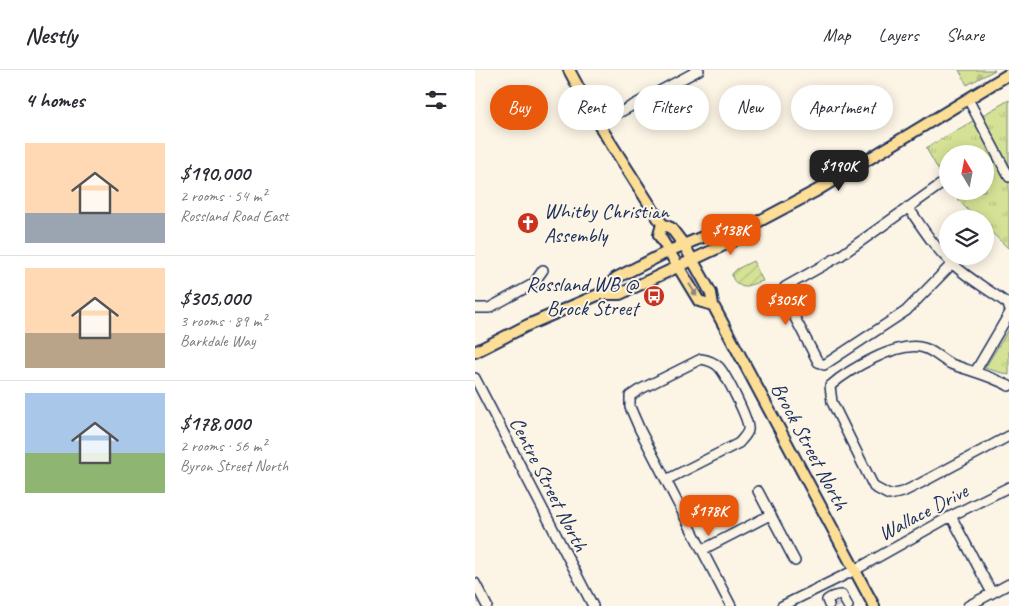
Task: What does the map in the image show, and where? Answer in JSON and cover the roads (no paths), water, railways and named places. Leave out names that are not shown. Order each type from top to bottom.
[{"type":"main road","name":"Brock Street North","points":[[569,70],[577,85]]},
{"type":"main road","points":[[600,294],[620,294],[679,268],[739,238],[750,226],[816,191],[1009,74]]},
{"type":"main road","name":"Brock Street North","points":[[602,130],[662,224],[671,228],[684,245],[711,293],[713,305],[874,606]]},
{"type":"main road","points":[[475,352],[528,325],[600,294],[616,278],[669,251],[736,223],[750,226]]},
{"type":"main road","name":"Brock Street North","points":[[662,224],[659,234],[699,301],[713,305]]},
{"type":"street","points":[[624,110],[699,70]]},
{"type":"street","points":[[968,99],[1009,177]]},
{"type":"street","points":[[939,186],[840,256],[785,287],[783,295],[818,362],[824,365],[906,311],[952,265]]},
{"type":"street","points":[[908,207],[939,249]]},
{"type":"street","points":[[954,265],[1008,304],[1009,308]]},
{"type":"street","points":[[475,308],[489,308],[533,284],[543,270]]},
{"type":"street","points":[[975,372],[1009,314]]},
{"type":"street","points":[[1009,386],[949,363],[924,348],[904,347],[886,353],[842,375],[830,386],[832,402],[874,486],[889,495],[903,492],[1009,436]]},
{"type":"street","points":[[666,480],[739,443],[748,432],[748,423],[737,399],[719,366],[711,361],[701,359],[630,396],[630,407],[666,480],[731,606]]},
{"type":"street","name":"Centre Street North","points":[[475,378],[593,606]]},
{"type":"street","name":"Wallace Drive","points":[[782,606],[855,570],[951,516],[1009,487]]},
{"type":"street","points":[[758,491],[795,561]]},
{"type":"street","points":[[702,550],[770,516]]},
{"type":"street","points":[[951,516],[991,593]]},
{"type":"street","points":[[475,583],[487,606]]},
{"type":"street","points":[[827,583],[833,601],[843,595],[848,606]]},
{"type":"street","points":[[968,606],[1009,584]]},
{"type":"tunnel","points":[[836,602],[839,606]]},
{"type":"place","name":"Whitby Christian Assembly","points":[[528,223]]},
{"type":"place","name":"Rossland WB @ Brock Street","points":[[654,296]]}]
